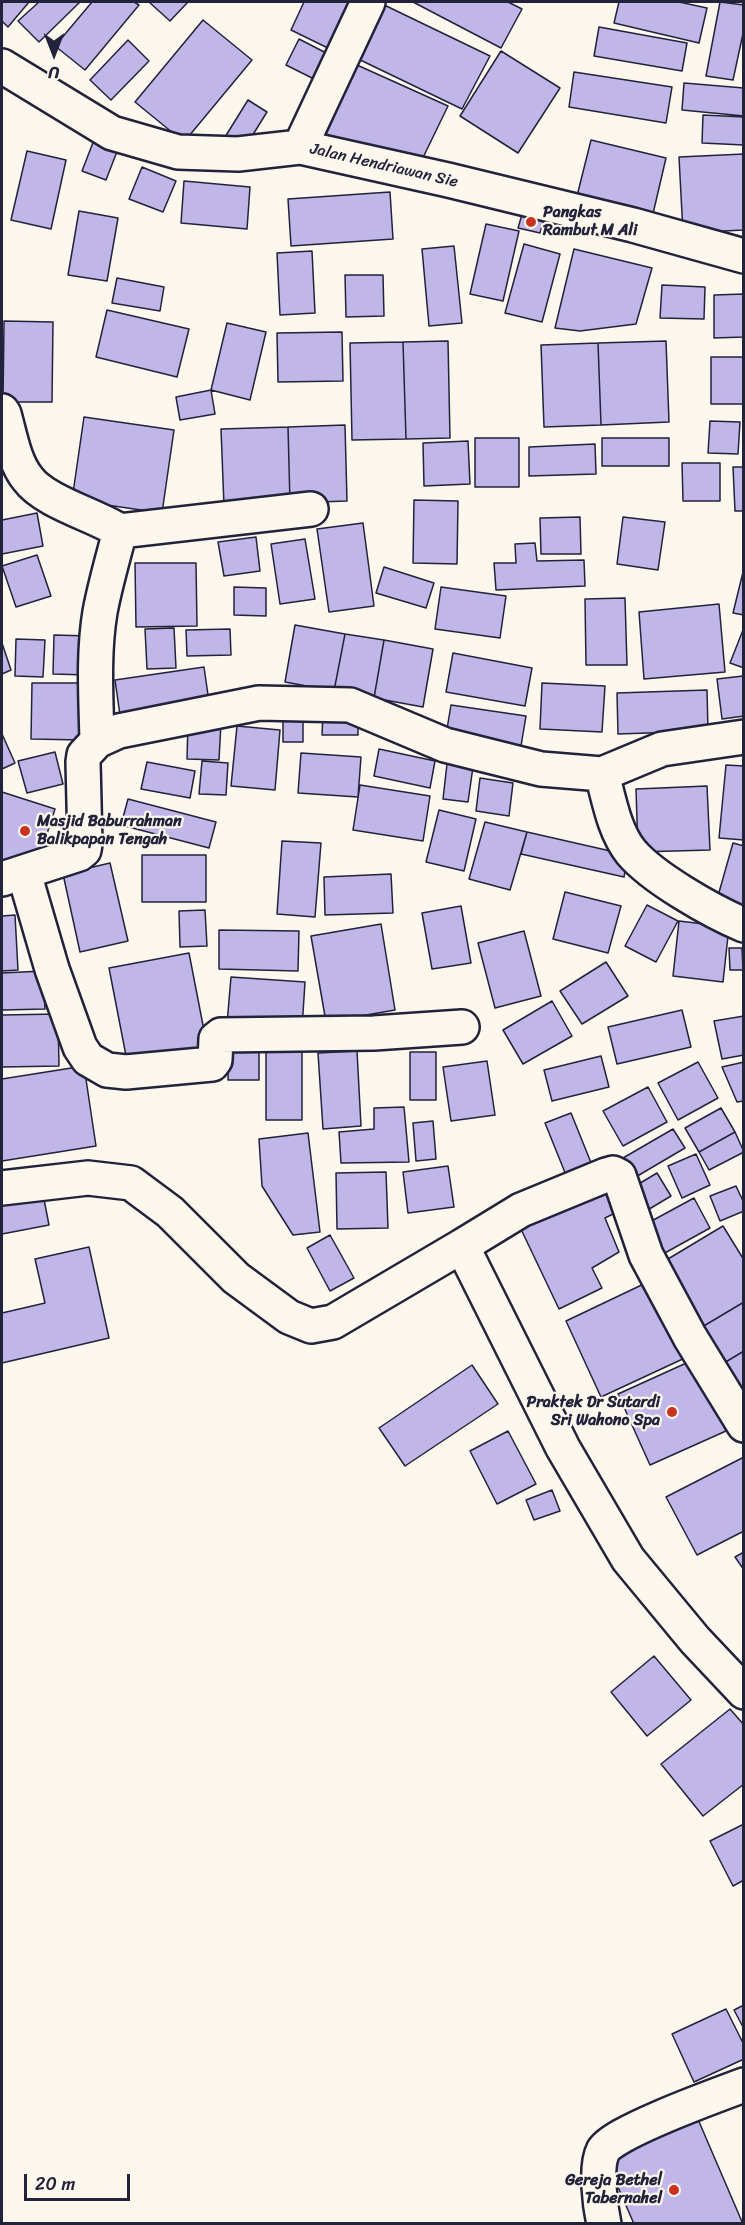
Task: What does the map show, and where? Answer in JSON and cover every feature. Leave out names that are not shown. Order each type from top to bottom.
[{"type":"street","points":[[300,147],[368,2]]},
{"type":"street","name":"Jalan Hendriawan Sie","points":[[2,66],[112,133],[178,152],[238,154],[300,147],[633,225],[744,256]]},
{"type":"street","points":[[2,411],[14,451],[27,479],[63,503],[105,521],[120,531],[311,509]]},
{"type":"street","points":[[97,741],[98,629],[100,611],[120,531]]},
{"type":"street","points":[[462,1027],[374,1033],[221,1035],[216,1039],[215,1060],[212,1065],[126,1072],[107,1070],[88,1059],[80,1047],[52,969],[13,876],[79,854],[84,850],[86,844],[84,755],[97,741],[119,730],[259,704],[350,705],[445,745],[541,769],[602,774],[662,749],[744,737]]},
{"type":"street","points":[[602,774],[617,825],[630,851],[653,872],[719,914],[744,925]]},
{"type":"street","points":[[2,1188],[88,1178],[130,1184],[170,1212],[236,1278],[289,1317],[311,1326],[333,1322],[520,1210],[613,1173],[619,1176],[646,1255],[690,1337],[744,1425]]},
{"type":"street","points":[[462,1246],[563,1449],[628,1559],[695,1640],[744,1692]]},
{"type":"street","points":[[604,2223],[599,2197],[601,2158],[606,2146],[621,2136],[744,2085]]},
{"type":"building","points":[[2,2],[29,2],[8,27],[2,21]]},
{"type":"building","points":[[39,2],[80,2],[39,42],[18,21]]},
{"type":"building","points":[[92,2],[134,2],[139,5],[85,70],[55,46]]},
{"type":"building","points":[[149,2],[188,2],[170,21]]},
{"type":"building","points":[[304,2],[359,2],[334,51],[291,30]]},
{"type":"building","points":[[378,2],[490,56],[462,109],[352,56]]},
{"type":"building","points":[[413,2],[508,2],[522,9],[501,48]]},
{"type":"building","points":[[619,2],[679,2],[707,8],[699,43],[614,23]]},
{"type":"building","points":[[720,2],[744,5],[744,29],[733,80],[706,76]]},
{"type":"building","points":[[203,20],[252,60],[184,142],[135,102]]},
{"type":"building","points":[[599,27],[687,43],[682,71],[594,56]]},
{"type":"building","points":[[299,39],[332,56],[318,81],[286,65]]},
{"type":"building","points":[[128,40],[149,61],[111,100],[90,80]]},
{"type":"building","points":[[501,51],[560,88],[518,153],[460,116]]},
{"type":"building","points":[[357,65],[448,106],[416,172],[326,134]]},
{"type":"building","points":[[574,72],[672,87],[666,123],[569,107]]},
{"type":"building","points":[[684,83],[744,88],[744,116],[682,110]]},
{"type":"building","points":[[248,100],[267,112],[244,149],[225,137]]},
{"type":"building","points":[[703,115],[744,117],[744,145],[702,143]]},
{"type":"building","points":[[94,140],[118,149],[106,180],[82,171]]},
{"type":"building","points":[[591,140],[666,158],[652,218],[576,200]]},
{"type":"building","points":[[27,151],[66,160],[51,229],[11,220]]},
{"type":"building","points":[[744,154],[744,230],[683,233],[679,157]]},
{"type":"building","points":[[142,167],[176,181],[163,212],[129,199]]},
{"type":"building","points":[[184,181],[250,187],[247,229],[181,223]]},
{"type":"building","points":[[390,192],[393,239],[291,246],[288,199]]},
{"type":"building","points":[[79,211],[118,218],[107,281],[68,275]]},
{"type":"building","name":"Pangkas Rambut M Ali","points":[[523,211],[545,216],[540,233],[518,228]]},
{"type":"building","points":[[486,224],[519,231],[503,301],[470,294]]},
{"type":"building","points":[[524,244],[560,254],[542,322],[505,313]]},
{"type":"building","points":[[454,246],[462,323],[429,326],[422,249]]},
{"type":"building","points":[[574,249],[652,268],[636,324],[580,331],[555,328]]},
{"type":"building","points":[[312,251],[315,313],[280,315],[277,253]]},
{"type":"building","points":[[345,275],[383,275],[384,316],[346,317]]},
{"type":"building","points":[[117,278],[164,287],[160,311],[112,303]]},
{"type":"building","points":[[662,285],[705,287],[704,319],[660,318]]},
{"type":"building","points":[[744,294],[744,337],[714,338],[714,295]]},
{"type":"building","points":[[107,310],[189,329],[177,377],[96,357]]},
{"type":"building","points":[[4,321],[53,322],[52,402],[3,402]]},
{"type":"building","points":[[227,323],[266,332],[250,400],[211,390]]},
{"type":"building","points":[[342,332],[343,381],[278,382],[277,333]]},
{"type":"building","points":[[448,341],[450,438],[406,439],[403,342]]},
{"type":"building","points":[[666,341],[669,422],[601,425],[598,343]]},
{"type":"building","points":[[403,342],[406,439],[352,440],[350,343]]},
{"type":"building","points":[[598,343],[601,425],[544,427],[541,345]]},
{"type":"building","points":[[711,357],[744,357],[744,404],[711,404]]},
{"type":"building","points":[[211,390],[215,414],[180,420],[176,397]]},
{"type":"building","points":[[84,417],[174,430],[162,513],[72,500]]},
{"type":"building","points":[[710,421],[740,422],[738,454],[708,453]]},
{"type":"building","points":[[345,425],[347,501],[290,503],[288,427]]},
{"type":"building","points":[[288,427],[290,503],[224,506],[221,429]]},
{"type":"building","points":[[475,438],[519,438],[519,487],[475,487]]},
{"type":"building","points":[[602,438],[669,438],[669,466],[602,466]]},
{"type":"building","points":[[468,441],[470,484],[424,486],[423,443]]},
{"type":"building","points":[[595,444],[596,474],[529,476],[529,447]]},
{"type":"building","points":[[682,463],[720,463],[720,501],[683,501]]},
{"type":"building","points":[[733,467],[744,467],[744,511],[735,511]]},
{"type":"building","points":[[414,500],[458,501],[457,564],[413,563]]},
{"type":"building","points":[[37,513],[43,546],[2,554],[2,520]]},
{"type":"building","points":[[580,517],[581,554],[541,554],[540,518]]},
{"type":"building","points":[[623,517],[665,522],[658,570],[617,564]]},
{"type":"building","points":[[363,523],[374,606],[329,612],[317,529]]},
{"type":"building","points":[[256,537],[260,571],[224,576],[218,542]]},
{"type":"building","points":[[305,539],[315,599],[280,604],[271,544]]},
{"type":"building","points":[[535,543],[537,561],[584,560],[585,586],[496,590],[494,563],[516,563],[515,544]]},
{"type":"building","points":[[37,555],[51,596],[16,607],[2,566]]},
{"type":"building","points":[[135,563],[196,563],[197,626],[136,627]]},
{"type":"building","points":[[384,567],[434,583],[426,608],[376,593]]},
{"type":"building","points":[[744,568],[744,615],[733,613]]},
{"type":"building","points":[[234,587],[266,588],[266,616],[234,615]]},
{"type":"building","points":[[441,587],[506,596],[500,638],[435,629]]},
{"type":"building","points":[[625,598],[627,665],[586,665],[585,599]]},
{"type":"building","points":[[719,604],[725,672],[644,679],[639,612]]},
{"type":"building","points":[[295,625],[345,634],[334,691],[285,682]]},
{"type":"building","points":[[174,628],[176,668],[147,669],[145,629]]},
{"type":"building","points":[[230,629],[231,655],[187,656],[186,630]]},
{"type":"building","points":[[744,630],[744,668],[730,663]]},
{"type":"building","points":[[345,634],[384,640],[374,698],[334,691]]},
{"type":"building","points":[[54,635],[89,636],[88,675],[53,674]]},
{"type":"building","points":[[16,639],[45,640],[43,677],[15,676]]},
{"type":"building","points":[[384,640],[433,649],[423,707],[374,698]]},
{"type":"building","points":[[2,643],[11,670],[2,674]]},
{"type":"building","points":[[453,653],[532,668],[525,706],[446,692]]},
{"type":"building","points":[[204,667],[209,702],[120,715],[115,680]]},
{"type":"building","points":[[743,676],[744,716],[722,719],[717,679]]},
{"type":"building","points":[[32,683],[84,683],[82,740],[31,739]]},
{"type":"building","points":[[542,683],[605,686],[602,732],[540,729]]},
{"type":"building","points":[[707,690],[708,731],[618,734],[617,693]]},
{"type":"building","points":[[451,705],[526,716],[521,746],[446,735]]},
{"type":"building","points":[[323,714],[358,715],[358,735],[322,735]]},
{"type":"building","points":[[283,721],[303,721],[303,742],[283,742]]},
{"type":"building","points":[[188,722],[221,723],[219,760],[187,759]]},
{"type":"building","points":[[237,726],[280,730],[275,790],[231,786]]},
{"type":"building","points":[[2,734],[15,763],[2,769]]},
{"type":"building","points":[[379,749],[435,761],[430,788],[374,776]]},
{"type":"building","points":[[55,752],[63,784],[27,793],[18,761]]},
{"type":"building","points":[[301,753],[361,757],[358,797],[298,793]]},
{"type":"building","points":[[202,761],[228,763],[226,795],[199,794]]},
{"type":"building","points":[[147,762],[195,771],[190,798],[141,789]]},
{"type":"building","points":[[447,764],[473,767],[468,802],[443,799]]},
{"type":"building","points":[[726,765],[744,766],[744,840],[719,838]]},
{"type":"building","points":[[480,778],[513,783],[509,816],[476,811]]},
{"type":"building","points":[[360,785],[430,796],[423,841],[353,830]]},
{"type":"building","points":[[707,786],[710,850],[638,852],[636,789]]},
{"type":"building","name":"Masjid Baburrahman Balikpapan Tengah","points":[[2,792],[55,809],[41,852],[2,872]]},
{"type":"building","points":[[128,799],[216,822],[209,848],[121,825]]},
{"type":"building","points":[[439,810],[476,819],[464,871],[426,862]]},
{"type":"building","points":[[485,822],[527,832],[510,890],[469,879]]},
{"type":"building","points":[[527,832],[628,855],[624,877],[521,854]]},
{"type":"building","points":[[282,841],[321,843],[315,917],[277,914]]},
{"type":"building","points":[[733,843],[744,846],[744,910],[716,903]]},
{"type":"building","points":[[142,855],[206,855],[206,902],[142,902]]},
{"type":"building","points":[[110,863],[128,941],[80,952],[63,874]]},
{"type":"building","points":[[391,874],[393,913],[325,915],[324,877]]},
{"type":"building","points":[[565,892],[621,906],[608,953],[553,939]]},
{"type":"building","points":[[647,905],[678,921],[656,962],[625,946]]},
{"type":"building","points":[[461,906],[471,963],[432,969],[422,913]]},
{"type":"building","points":[[205,910],[207,946],[180,947],[179,911]]},
{"type":"building","points":[[15,915],[18,970],[2,971],[2,916]]},
{"type":"building","points":[[679,921],[729,927],[723,982],[673,976]]},
{"type":"building","points":[[381,924],[395,1010],[326,1022],[311,936]]},
{"type":"building","points":[[219,930],[299,931],[298,971],[219,969]]},
{"type":"building","points":[[524,931],[541,996],[495,1008],[478,943]]},
{"type":"building","points":[[729,948],[742,948],[743,970],[730,970]]},
{"type":"building","points":[[189,953],[208,1051],[128,1066],[109,968]]},
{"type":"building","points":[[606,962],[628,996],[582,1024],[560,991]]},
{"type":"building","points":[[43,971],[45,1009],[2,1010],[2,973]]},
{"type":"building","points":[[231,977],[305,982],[302,1029],[227,1024]]},
{"type":"building","points":[[552,1001],[572,1036],[523,1064],[503,1030]]},
{"type":"building","points":[[682,1010],[691,1047],[617,1064],[608,1027]]},
{"type":"building","points":[[58,1014],[59,1066],[2,1067],[2,1015]]},
{"type":"building","points":[[744,1016],[744,1055],[722,1059],[714,1021]]},
{"type":"building","points":[[229,1044],[259,1045],[259,1080],[228,1080]]},
{"type":"building","points":[[266,1046],[302,1046],[302,1120],[266,1120]]},
{"type":"building","points":[[357,1051],[361,1126],[323,1129],[318,1053]]},
{"type":"building","points":[[410,1052],[436,1052],[436,1100],[410,1100]]},
{"type":"building","points":[[601,1056],[609,1087],[552,1101],[544,1070]]},
{"type":"building","points":[[487,1061],[495,1115],[451,1121],[443,1067]]},
{"type":"building","points":[[698,1062],[718,1098],[678,1120],[658,1083]]},
{"type":"building","points":[[744,1062],[744,1101],[737,1102],[722,1067]]},
{"type":"building","points":[[84,1066],[96,1146],[2,1161],[2,1079]]},
{"type":"building","points":[[648,1087],[667,1122],[623,1146],[603,1111]]},
{"type":"building","points":[[404,1107],[409,1162],[341,1163],[339,1132],[374,1129],[374,1108]]},
{"type":"building","points":[[721,1108],[735,1132],[699,1152],[685,1128]]},
{"type":"building","points":[[571,1113],[596,1175],[570,1185],[545,1123]]},
{"type":"building","points":[[433,1121],[436,1159],[416,1161],[413,1123]]},
{"type":"building","points":[[673,1129],[685,1148],[634,1178],[623,1158]]},
{"type":"building","points":[[735,1132],[744,1152],[709,1170],[699,1152]]},
{"type":"building","points":[[308,1133],[320,1232],[293,1235],[262,1186],[259,1139]]},
{"type":"building","points":[[696,1154],[710,1185],[682,1198],[668,1166]]},
{"type":"building","points":[[448,1166],[454,1207],[408,1213],[403,1172]]},
{"type":"building","points":[[386,1172],[388,1228],[337,1229],[336,1173]]},
{"type":"building","points":[[657,1173],[671,1196],[646,1211],[632,1188]]},
{"type":"building","points":[[603,1186],[615,1213],[605,1218],[619,1252],[592,1268],[602,1288],[559,1309],[519,1225]]},
{"type":"building","points":[[736,1186],[744,1203],[744,1211],[720,1221],[710,1196]]},
{"type":"building","points":[[42,1189],[49,1225],[2,1234],[2,1197]]},
{"type":"building","points":[[694,1198],[710,1228],[663,1254],[646,1224]]},
{"type":"building","points":[[723,1226],[744,1260],[744,1302],[697,1330],[658,1265]]},
{"type":"building","points":[[330,1235],[354,1278],[330,1291],[307,1248]]},
{"type":"building","points":[[89,1247],[109,1338],[2,1363],[2,1313],[45,1303],[35,1259]]},
{"type":"building","points":[[650,1281],[687,1357],[601,1397],[566,1321]]},
{"type":"building","points":[[744,1302],[744,1351],[719,1366],[697,1330]]},
{"type":"building","points":[[744,1351],[744,1399],[719,1366]]},
{"type":"building","name":"Praktek Dr Sutardi Sri Wahono Spa","points":[[693,1360],[726,1431],[650,1465],[618,1394]]},
{"type":"building","points":[[472,1365],[498,1404],[405,1466],[379,1428]]},
{"type":"building","points":[[508,1431],[536,1484],[497,1504],[470,1451]]},
{"type":"building","points":[[744,1457],[744,1531],[697,1555],[666,1497]]},
{"type":"building","points":[[552,1490],[560,1511],[534,1520],[526,1500]]},
{"type":"building","points":[[744,1552],[744,1570],[735,1557]]},
{"type":"building","points":[[654,1656],[691,1700],[647,1736],[611,1692]]},
{"type":"building","points":[[730,1709],[744,1725],[744,1784],[703,1816],[661,1764]]},
{"type":"building","points":[[744,1824],[744,1880],[733,1886],[710,1841]]},
{"type":"building","points":[[744,2005],[744,2029],[734,2010]]},
{"type":"building","points":[[726,2009],[744,2045],[744,2059],[694,2082],[672,2034]]},
{"type":"building","name":"Gereja Bethel Tabernahel","points":[[697,2117],[743,2224],[634,2224],[605,2157]]},
{"type":"place","name":"Pangkas Rambut M Ali","points":[[531,222]]},
{"type":"place","name":"Masjid Baburrahman Balikpapan Tengah","points":[[25,831]]},
{"type":"place","name":"Praktek Dr Sutardi Sri Wahono Spa","points":[[672,1412]]},
{"type":"place","name":"Gereja Bethel Tabernahel","points":[[674,2190]]}]
